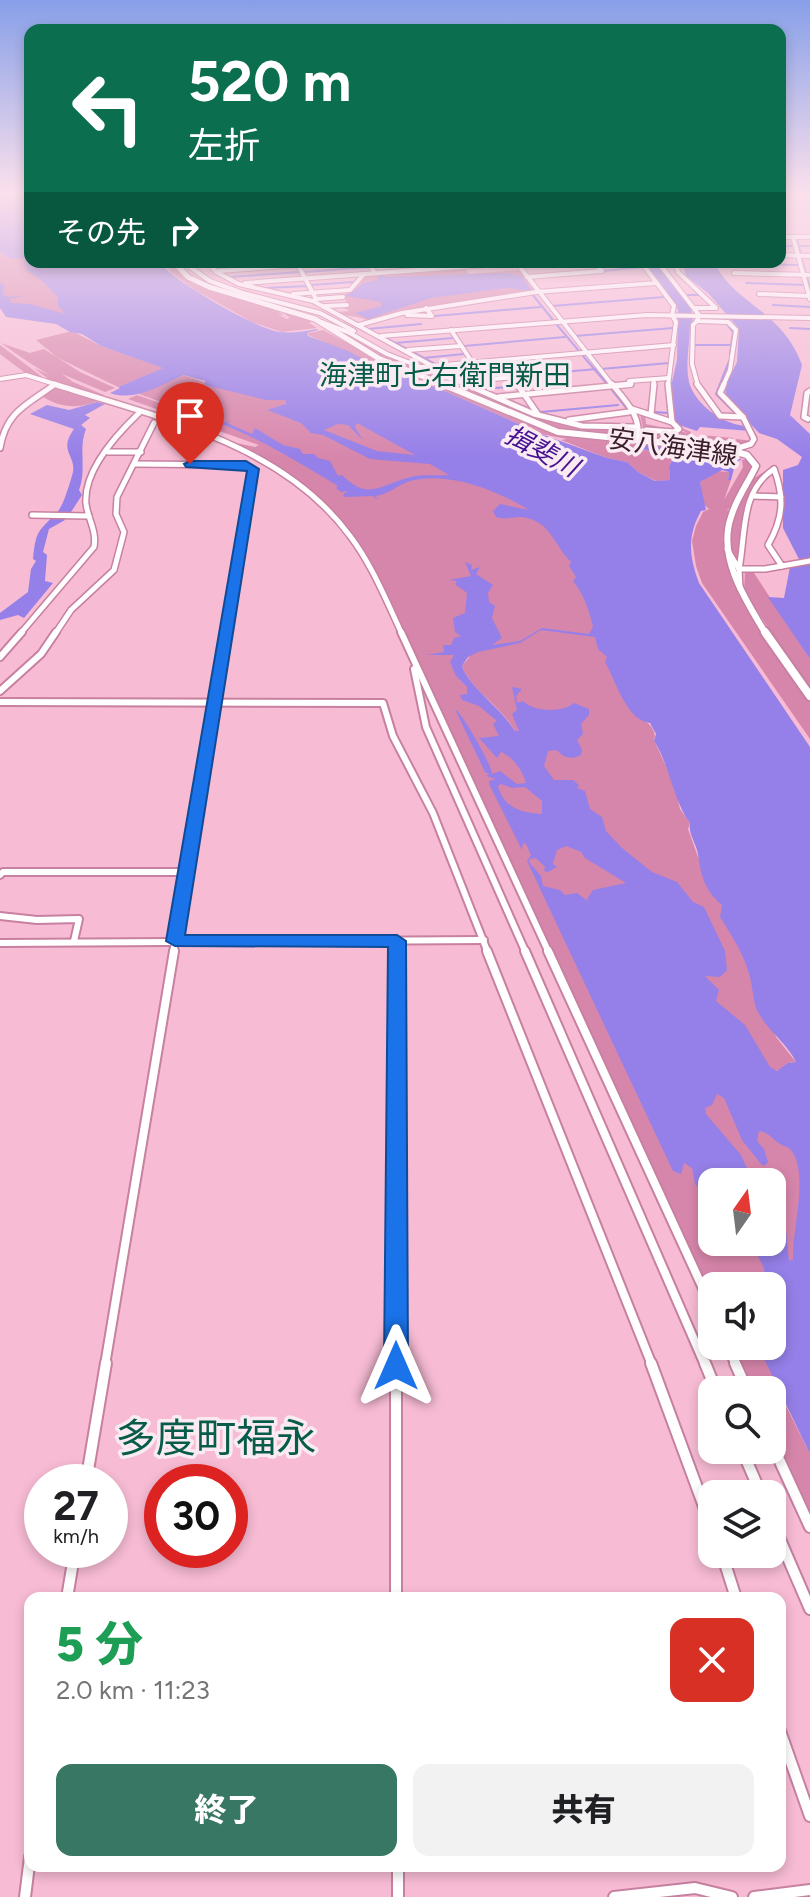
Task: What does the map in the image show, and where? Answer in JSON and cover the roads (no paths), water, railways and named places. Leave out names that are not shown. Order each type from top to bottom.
[{"type":"main road","name":"安八海津線","points":[[198,282],[321,322],[378,358],[558,432],[732,450],[754,461],[756,466],[730,518],[727,549],[740,589],[810,696]]},
{"type":"street","points":[[211,282],[286,309]]},
{"type":"street","points":[[234,282],[315,300],[343,297]]},
{"type":"street","points":[[239,284],[266,282]]},
{"type":"street","points":[[307,282],[315,300],[323,306],[435,365],[458,381],[514,377]]},
{"type":"street","points":[[284,294],[350,290],[357,282]]},
{"type":"street","points":[[529,282],[557,322],[630,410],[640,425],[638,439]]},
{"type":"street","points":[[673,282],[694,308],[697,317],[693,325],[692,369],[696,389],[720,416],[743,417]]},
{"type":"street","points":[[688,282],[716,308],[694,308]]},
{"type":"street","points":[[359,325],[426,308],[534,292],[656,283],[674,306],[676,322],[667,395],[676,426]]},
{"type":"street","points":[[239,292],[320,313],[351,329],[367,342]]},
{"type":"street","points":[[759,294],[810,297]]},
{"type":"street","points":[[323,306],[347,305]]},
{"type":"street","points":[[387,316],[432,316],[426,308]]},
{"type":"street","points":[[379,336],[673,315],[728,322],[736,330],[730,370],[720,393],[743,417],[754,439],[751,444],[732,450]]},
{"type":"street","points":[[697,317],[810,318]]},
{"type":"street","points":[[321,322],[387,354],[536,413],[582,426],[633,427],[630,410]]},
{"type":"street","points":[[451,330],[472,362]]},
{"type":"street","points":[[421,367],[674,345]]},
{"type":"street","points":[[407,351],[461,346]]},
{"type":"street","points":[[501,360],[539,412],[536,413]]},
{"type":"street","points":[[0,379],[26,375],[196,429],[248,451],[294,481],[320,503],[358,548],[698,1278]]},
{"type":"street","points":[[495,397],[610,387],[669,378]]},
{"type":"street","points":[[651,414],[654,379]]},
{"type":"street","points":[[0,448],[3,430],[11,416],[54,385]]},
{"type":"street","points":[[809,421],[803,412],[810,391]]},
{"type":"street","points":[[567,421],[630,410],[651,414],[676,426]]},
{"type":"street","points":[[0,657],[94,547],[97,537],[86,497],[112,441],[139,413]]},
{"type":"street","points":[[0,691],[41,654],[71,610],[114,570],[124,532],[116,514],[117,497],[154,423]]},
{"type":"street","points":[[646,430],[676,426]]},
{"type":"street","points":[[108,452],[141,452]]},
{"type":"street","points":[[89,1464],[253,469],[246,465],[135,464]]},
{"type":"street","points":[[750,478],[761,471],[774,469]]},
{"type":"street","points":[[740,589],[742,526],[753,496],[766,473],[774,469]]},
{"type":"street","points":[[774,469],[781,497],[781,523],[768,545],[782,566]]},
{"type":"street","points":[[753,496],[781,497]]},
{"type":"street","points":[[32,515],[89,516]]},
{"type":"street","points":[[727,549],[739,569]]},
{"type":"street","points":[[739,569],[810,561]]},
{"type":"street","points":[[412,659],[426,727],[449,784],[567,1044],[710,1376]]},
{"type":"street","points":[[0,702],[383,703],[386,721],[433,810],[438,830],[628,1301],[698,1490]]},
{"type":"street","points":[[0,875],[3,872],[187,872]]},
{"type":"street","points":[[0,916],[37,920],[79,919],[74,941]]},
{"type":"street","points":[[0,943],[484,940]]},
{"type":"street","points":[[396,1592],[397,941]]},
{"type":"street","points":[[781,1464],[810,1527]]},
{"type":"street","points":[[786,1553],[810,1609]]},
{"type":"street","points":[[68,1592],[72,1568]]},
{"type":"street","points":[[726,1568],[734,1592]]},
{"type":"street","points":[[786,1748],[810,1816]]},
{"type":"street","points":[[25,1897],[28,1872]]},
{"type":"street","points":[[398,1872],[398,1897]]},
{"type":"street","points":[[614,1897],[695,1888],[732,1897]]},
{"type":"street","points":[[754,1897],[810,1890]]},
{"type":"water","name":"揖斐川","points":[[43,282],[183,282],[253,323],[280,332],[316,329],[307,333],[308,336],[346,350],[376,366],[445,391],[541,434],[627,462],[655,481],[670,480],[669,466],[674,457],[643,449],[641,444],[722,453],[742,460],[736,461],[731,480],[728,480],[729,472],[722,470],[700,482],[706,510],[701,511],[693,529],[692,555],[699,583],[810,747],[810,1454],[786,1404],[786,1376],[772,1376],[765,1360],[786,1360],[786,1272],[764,1272],[758,1256],[786,1256],[786,1230],[789,1261],[793,1259],[799,1201],[796,1159],[789,1148],[759,1131],[757,1141],[764,1149],[768,1162],[764,1166],[761,1164],[742,1140],[724,1098],[717,1094],[712,1105],[705,1108],[706,1114],[741,1155],[747,1168],[698,1168],[698,1187],[692,1168],[684,1163],[681,1174],[673,1171],[527,861],[531,855],[526,844],[523,843],[522,850],[489,784],[489,781],[496,779],[486,776],[489,774],[485,772],[455,709],[476,740],[492,774],[500,771],[517,784],[526,783],[523,774],[510,757],[501,752],[497,758],[479,738],[499,736],[493,724],[497,721],[479,706],[462,700],[460,695],[467,694],[467,687],[456,676],[450,662],[454,655],[427,655],[444,652],[443,645],[451,645],[454,638],[461,636],[455,632],[453,618],[465,613],[467,593],[455,584],[457,581],[449,580],[471,576],[465,562],[472,565],[471,570],[480,567],[476,574],[493,585],[488,593],[489,602],[495,606],[492,618],[502,638],[492,645],[520,641],[542,628],[589,634],[593,627],[588,608],[573,581],[576,577],[569,566],[571,562],[542,525],[523,517],[496,517],[493,511],[500,504],[529,510],[487,489],[440,478],[410,481],[375,496],[379,500],[372,496],[345,497],[343,495],[348,491],[341,492],[336,488],[338,486],[294,460],[219,423],[231,421],[227,423],[252,434],[255,428],[283,445],[300,449],[303,454],[314,454],[330,461],[338,476],[342,475],[360,488],[375,489],[416,476],[449,475],[430,464],[370,459],[323,435],[311,433],[301,423],[267,410],[286,404],[286,400],[266,400],[205,385],[205,381],[184,375],[138,394],[110,393],[163,368],[101,346],[82,334],[70,332],[56,324],[6,317],[0,308],[0,283],[4,284],[3,294],[9,297],[30,295],[9,299],[12,303],[30,304],[66,314],[58,306],[58,297]],"holes":[[[357,423],[415,455],[377,451],[324,430],[338,424],[348,425],[363,440],[355,427]],[[541,630],[595,637],[598,649],[607,657],[605,662],[628,707],[634,715],[650,723],[656,734],[654,741],[690,823],[704,882],[722,905],[720,917],[747,969],[756,1008],[796,1062],[788,1063],[777,1071],[770,1067],[745,1025],[716,1001],[719,990],[705,976],[720,977],[727,970],[725,951],[704,907],[693,902],[677,882],[652,872],[622,848],[606,831],[602,817],[590,809],[585,791],[577,788],[579,785],[573,780],[554,780],[544,766],[548,751],[557,750],[568,757],[581,755],[577,740],[583,734],[581,724],[589,715],[589,709],[574,703],[548,710],[523,701],[517,703],[516,696],[522,689],[512,687],[517,710],[512,714],[519,731],[515,731],[478,690],[462,666],[468,657],[478,652],[520,643]],[[501,784],[512,788],[525,787],[542,801],[542,814],[514,808],[504,800],[498,786]],[[566,846],[581,852],[585,858],[626,883],[593,890],[587,899],[589,902],[577,893],[565,895],[560,890],[543,886],[541,876],[529,862],[536,858],[548,872],[557,867],[553,864],[557,850]]]},
{"type":"water","points":[[526,282],[532,291],[507,288],[431,298],[368,319],[355,313],[382,306],[381,302],[346,296],[364,283]]},
{"type":"water","points":[[657,282],[670,282],[691,308],[693,322],[690,325],[687,368],[692,390],[712,413],[748,426],[750,431],[700,427],[697,431],[676,424],[670,391],[677,360],[678,310]]},
{"type":"water","points":[[693,282],[728,282],[783,332],[802,365],[790,415],[810,434],[810,659],[768,597],[784,598],[790,567],[802,565],[783,528],[783,470],[798,465],[802,457],[777,439],[759,433],[726,397],[725,387],[737,362],[739,329],[709,294]]},
{"type":"water","points":[[97,402],[105,404],[85,415],[90,418],[81,425],[86,429],[79,490],[82,495],[71,512],[63,517],[65,520],[49,529],[43,552],[47,555],[45,581],[53,583],[24,618],[18,615],[0,620],[0,613],[28,592],[31,569],[36,561],[33,559],[37,536],[60,509],[73,472],[67,448],[74,429],[30,414],[47,405],[69,410]]},
{"type":"waterway","points":[[311,285],[354,282]]},
{"type":"waterway","points":[[808,282],[810,288]]},
{"type":"waterway","points":[[746,283],[805,285]]},
{"type":"waterway","points":[[265,288],[307,286],[308,289]]},
{"type":"waterway","points":[[532,294],[553,320]]},
{"type":"waterway","points":[[687,295],[701,295]]},
{"type":"waterway","points":[[552,306],[664,297]]},
{"type":"waterway","points":[[773,305],[810,307]]},
{"type":"waterway","points":[[435,316],[540,307]]},
{"type":"waterway","points":[[726,323],[733,332],[730,354]]},
{"type":"waterway","points":[[368,329],[421,324]]},
{"type":"waterway","points":[[557,325],[579,351]]},
{"type":"waterway","points":[[575,336],[673,328]]},
{"type":"waterway","points":[[790,328],[810,329]]},
{"type":"waterway","points":[[384,337],[395,343]]},
{"type":"waterway","points":[[464,346],[565,337]]},
{"type":"waterway","points":[[395,343],[453,338]]},
{"type":"waterway","points":[[395,343],[407,349]]},
{"type":"waterway","points":[[695,345],[730,345]]},
{"type":"waterway","points":[[411,351],[424,358]]},
{"type":"waterway","points":[[424,358],[464,354]]},
{"type":"waterway","points":[[583,356],[594,369]]},
{"type":"waterway","points":[[424,358],[437,365]]},
{"type":"waterway","points":[[729,361],[716,394],[737,415]]},
{"type":"waterway","points":[[601,369],[669,363]]},
{"type":"waterway","points":[[440,366],[449,372]]},
{"type":"waterway","points":[[451,373],[505,368]]},
{"type":"waterway","points":[[516,376],[594,369]]},
{"type":"waterway","points":[[594,369],[607,384]]},
{"type":"waterway","points":[[470,384],[497,395]]},
{"type":"waterway","points":[[521,386],[539,384]]},
{"type":"waterway","points":[[484,389],[517,386]]},
{"type":"waterway","points":[[611,389],[627,409]]},
{"type":"waterway","points":[[504,398],[535,411]]},
{"type":"waterway","points":[[541,412],[618,405]]},
{"type":"waterway","points":[[654,412],[668,413]]},
{"type":"district","name":"海津町七右衛門新田","points":[[445,375]]},
{"type":"district","name":"多度町福永","points":[[216,1438]]}]
